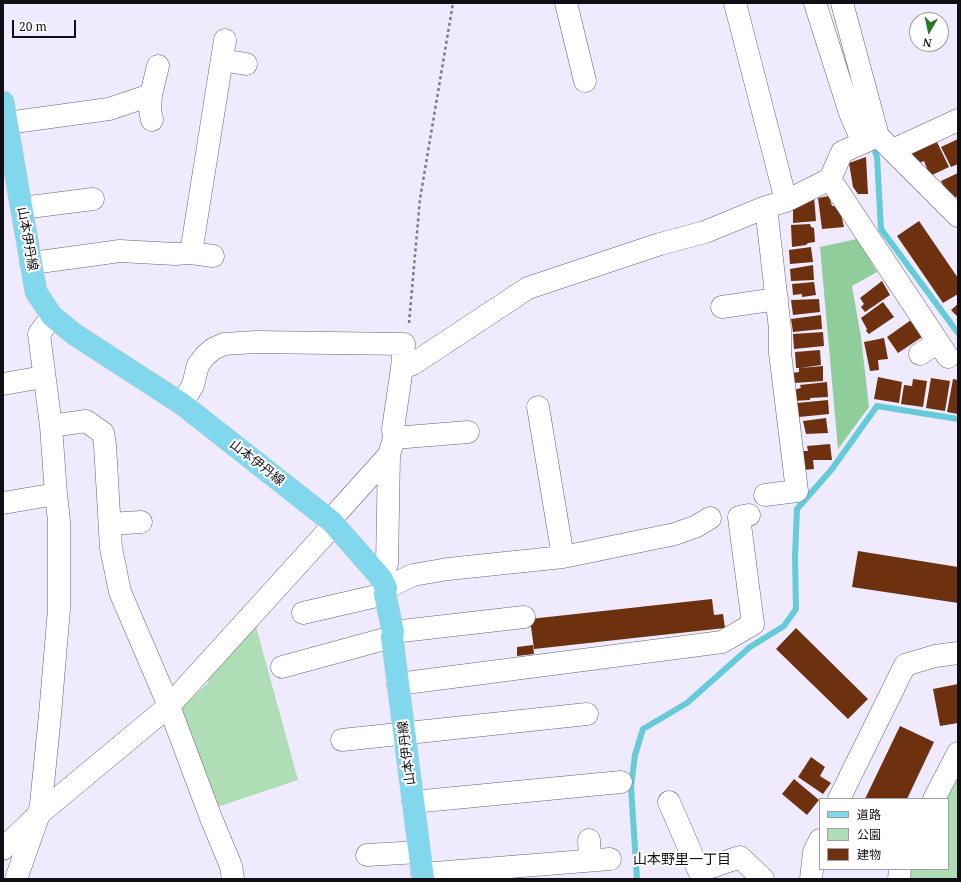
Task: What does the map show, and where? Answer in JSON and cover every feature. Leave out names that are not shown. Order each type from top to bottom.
[{"type":"main road","name":"山本伊丹線","points":[[3,102],[36,292],[52,316],[74,334],[182,404],[332,522],[384,587],[393,634],[422,877]]},
{"type":"street","points":[[566,3],[568,30],[585,81]]},
{"type":"street","points":[[735,3],[786,201]]},
{"type":"street","points":[[815,3],[850,113],[878,143],[958,216]]},
{"type":"street","points":[[842,3],[878,143]]},
{"type":"street","points":[[191,253],[223,50],[246,64]]},
{"type":"street","points":[[152,120],[150,110],[151,95],[158,66]]},
{"type":"street","points":[[7,123],[109,109],[151,95]]},
{"type":"street","points":[[402,368],[413,364],[528,288],[660,244],[705,232],[766,207],[786,201],[830,179],[842,152],[958,120]]},
{"type":"street","points":[[830,179],[935,351]]},
{"type":"street","points":[[22,208],[93,199]]},
{"type":"street","points":[[765,495],[797,491],[780,353],[780,329],[766,207]]},
{"type":"street","points":[[31,262],[47,262],[120,251],[175,254],[191,253],[212,256]]},
{"type":"street","points":[[722,307],[777,299]]},
{"type":"street","points":[[16,879],[39,814],[50,722],[59,609],[59,521],[51,426],[38,334],[52,316]]},
{"type":"street","points":[[182,404],[193,385],[198,365],[213,349],[224,344],[256,342],[404,344],[392,446],[387,564],[384,587]]},
{"type":"street","points":[[3,384],[43,377]]},
{"type":"street","points":[[538,407],[563,557]]},
{"type":"street","points":[[51,426],[86,421],[103,433],[112,548],[120,592],[169,706],[211,818],[231,866],[233,879]]},
{"type":"street","points":[[3,849],[39,814],[169,706],[328,531],[334,516],[392,446],[468,432]]},
{"type":"street","points":[[3,503],[56,494]]},
{"type":"street","points":[[398,684],[506,678],[592,666],[722,642],[753,624],[739,517],[749,515]]},
{"type":"street","points":[[303,613],[384,587],[413,575],[448,568],[649,549],[674,534],[697,526],[710,518]]},
{"type":"street","points":[[110,524],[141,522]]},
{"type":"street","points":[[282,667],[393,634],[524,618]]},
{"type":"street","points":[[839,798],[905,665],[935,656],[958,653]]},
{"type":"street","points":[[342,740],[405,733],[506,729],[587,714]]},
{"type":"street","points":[[935,798],[958,752]]},
{"type":"street","points":[[413,802],[621,782]]},
{"type":"street","points":[[669,802],[693,875],[740,857],[763,879]]},
{"type":"street","points":[[811,879],[814,852],[819,842]]},
{"type":"street","points":[[367,855],[419,852]]},
{"type":"street","points":[[422,877],[596,853]]},
{"type":"path","points":[[404,344],[408,337],[420,199],[453,3]]},
{"type":"green space","points":[[857,239],[877,272],[852,286],[861,337],[869,407],[838,449],[820,247]]},
{"type":"green space","points":[[254,619],[298,780],[217,807],[180,715],[182,707],[208,683],[212,657]]},
{"type":"green space","points":[[958,758],[958,879],[904,879],[908,870],[949,870],[949,798],[940,798]]},
{"type":"building","points":[[958,139],[958,164],[951,167],[941,147]]},
{"type":"building","points":[[936,140],[949,167],[930,176],[924,161],[917,164],[911,151]]},
{"type":"building","points":[[866,157],[868,194],[858,194],[853,187],[849,163]]},
{"type":"building","points":[[958,173],[958,196],[951,200],[941,181]]},
{"type":"building","points":[[814,196],[816,221],[793,223],[793,206]]},
{"type":"building","points":[[829,196],[832,206],[839,206],[844,227],[822,229],[818,198]]},
{"type":"building","points":[[919,221],[958,278],[958,294],[943,303],[897,236]]},
{"type":"building","points":[[810,224],[811,227],[814,228],[815,242],[792,247],[791,225]]},
{"type":"building","points":[[811,247],[813,262],[790,264],[789,250]]},
{"type":"building","points":[[813,265],[814,280],[791,281],[790,269]]},
{"type":"building","points":[[882,281],[890,295],[865,312],[861,307],[864,304],[860,298]]},
{"type":"building","points":[[814,282],[816,295],[802,297],[802,294],[793,295],[792,284]]},
{"type":"building","points":[[819,299],[820,312],[793,315],[791,300]]},
{"type":"building","points":[[883,302],[894,317],[869,334],[866,331],[867,329],[861,318]]},
{"type":"building","points":[[958,304],[958,317],[951,310]]},
{"type":"building","points":[[821,315],[822,329],[793,332],[791,319]]},
{"type":"building","points":[[911,320],[922,337],[898,353],[887,337]]},
{"type":"building","points":[[823,332],[824,346],[794,349],[793,334]]},
{"type":"building","points":[[884,338],[888,359],[878,360],[879,370],[870,371],[864,342]]},
{"type":"building","points":[[820,350],[821,365],[800,368],[823,366],[823,381],[794,383],[792,373],[799,372],[799,368],[796,368],[795,352]]},
{"type":"building","points":[[878,377],[902,382],[899,403],[874,399]]},
{"type":"building","points":[[931,378],[950,381],[945,411],[926,408]]},
{"type":"building","points":[[913,379],[927,381],[923,407],[901,404],[904,385],[912,386]]},
{"type":"building","points":[[953,379],[958,380],[958,414],[947,412]]},
{"type":"building","points":[[827,382],[828,397],[793,401],[793,390],[801,388],[800,385]]},
{"type":"building","points":[[828,400],[829,414],[799,417],[797,403]]},
{"type":"building","points":[[826,418],[828,433],[806,434],[803,421]]},
{"type":"building","points":[[830,444],[832,460],[813,460],[814,469],[803,470],[800,451],[808,451],[807,446]]},
{"type":"building","points":[[858,551],[958,567],[958,603],[852,587]]},
{"type":"building","points":[[712,599],[714,615],[723,614],[725,628],[534,649],[530,619]]},
{"type":"building","points":[[796,628],[868,699],[848,719],[776,649]]},
{"type":"building","points":[[533,645],[534,654],[517,656],[517,647]]},
{"type":"building","points":[[958,684],[958,723],[940,726],[933,689]]},
{"type":"building","points":[[900,726],[934,742],[907,798],[865,798]]},
{"type":"building","points":[[811,757],[825,767],[820,776],[831,783],[823,794],[798,777]]},
{"type":"building","points":[[794,779],[819,800],[807,815],[782,794]]},
{"type":"waterway","points":[[872,143],[877,157],[881,229],[958,333]]},
{"type":"waterway","points":[[637,879],[631,787],[635,755],[643,729],[687,703],[750,647],[784,626],[796,609],[795,556],[797,509],[832,469],[877,406],[958,419]]},
{"type":"district","name":"山本野里一丁目","points":[[682,860]]}]
